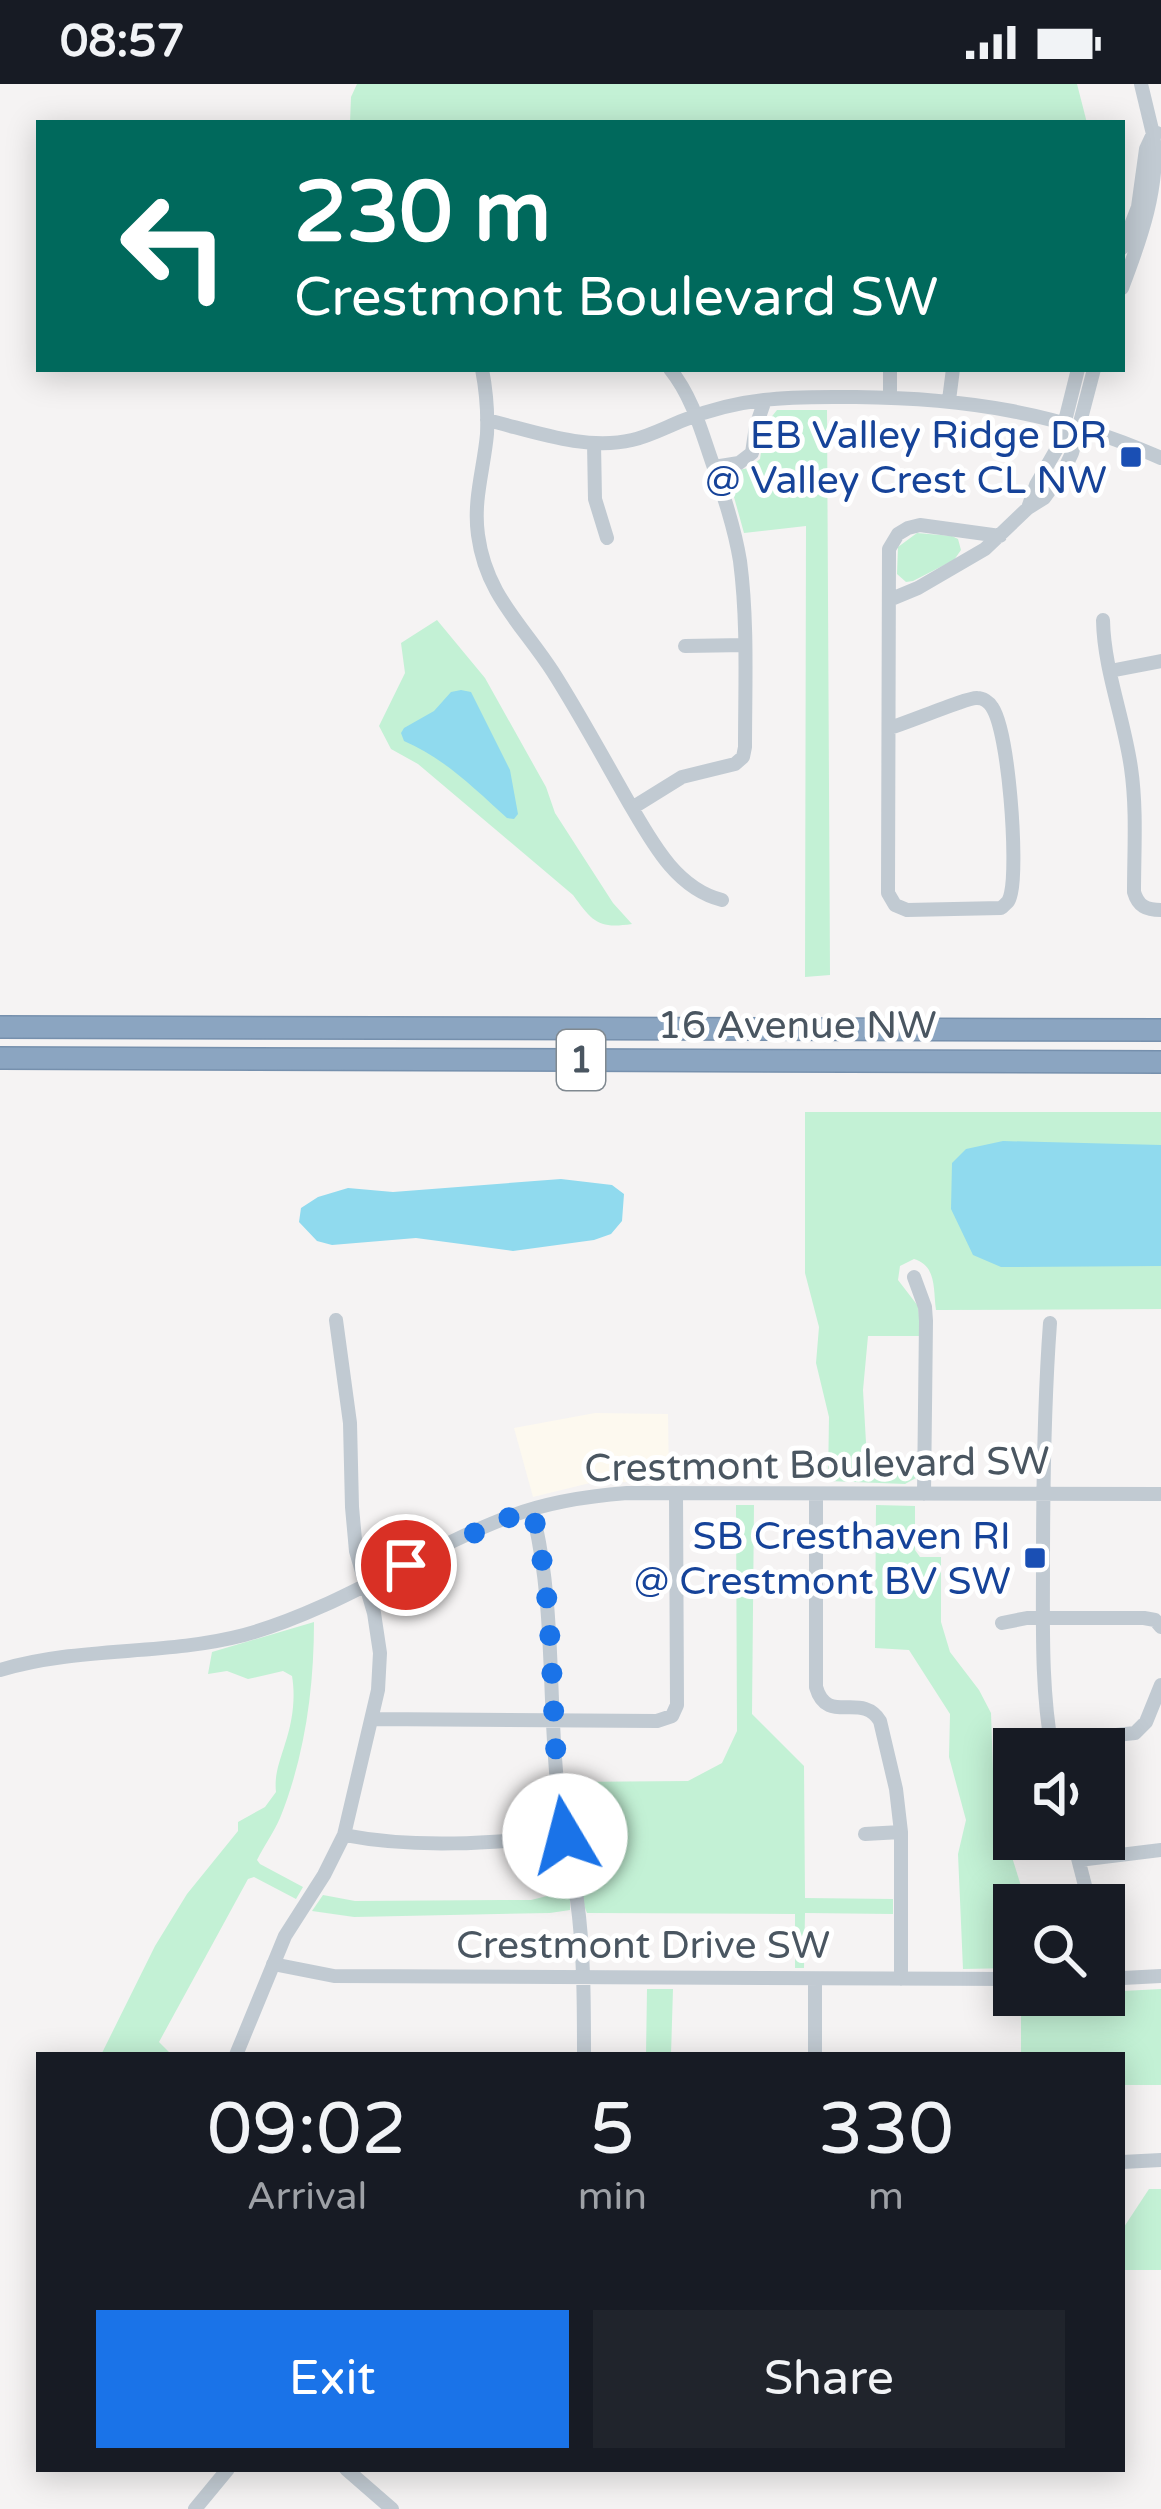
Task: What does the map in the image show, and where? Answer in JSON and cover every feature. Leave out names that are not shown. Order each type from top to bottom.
[{"type":"highway","name":"16 Avenue NW","points":[[0,1027],[1161,1030]]},
{"type":"highway","name":"16 Avenue NW","points":[[0,1058],[1161,1062]]},
{"type":"street","points":[[1125,281],[1147,227],[1161,151],[1141,84]]},
{"type":"street","points":[[1125,240],[1138,207],[1147,149],[1157,133]]},
{"type":"street","points":[[482,372],[487,420],[476,508],[486,572],[509,615],[552,670],[663,858],[690,886],[722,900]]},
{"type":"street","points":[[632,808],[671,782],[730,766],[742,757],[745,747],[740,559],[697,415],[673,372]]},
{"type":"street","points":[[890,372],[890,398]]},
{"type":"street","points":[[949,400],[953,372]]},
{"type":"street","points":[[889,600],[951,570],[1044,498],[1072,453],[1078,372]]},
{"type":"street","points":[[1072,425],[1093,372]]},
{"type":"street","points":[[487,420],[594,443],[633,440],[697,415],[765,400],[949,400],[1072,425],[1161,458]]},
{"type":"street","points":[[714,466],[739,463],[752,453],[765,400]]},
{"type":"street","points":[[594,443],[595,499],[607,538]]},
{"type":"street","points":[[889,728],[972,698],[983,699],[995,711],[1009,779],[1012,831],[1012,891],[1001,908],[907,910],[891,901],[888,893],[889,549],[903,530],[920,525],[1000,536]]},
{"type":"street","points":[[1103,620],[1105,650],[1132,772],[1134,892],[1142,906],[1161,910]]},
{"type":"street","points":[[685,646],[745,645]]},
{"type":"street","points":[[1110,670],[1161,661]]},
{"type":"street","points":[[914,1277],[926,1306],[924,1494]]},
{"type":"street","points":[[237,2052],[285,1936],[344,1835],[373,1719],[380,1653],[354,1530],[350,1423],[336,1320]]},
{"type":"street","points":[[1049,1728],[1044,1691],[1043,1494],[1050,1323]]},
{"type":"street","points":[[373,1719],[552,1722],[672,1716],[676,1706],[676,1493]]},
{"type":"street","points":[[816,1494],[817,1693],[829,1706],[867,1708],[877,1715],[896,1789],[901,1832],[901,1979]]},
{"type":"street","name":"Crestmont Boulevard SW","points":[[0,1670],[54,1658],[244,1635],[300,1616],[502,1520],[597,1496],[1161,1494]]},
{"type":"street","points":[[532,1510],[543,1551],[550,1613],[552,1722],[557,1786],[577,1900],[584,2052]]},
{"type":"street","points":[[1002,1623],[1144,1618],[1161,1627]]},
{"type":"street","points":[[1125,1735],[1135,1733],[1148,1716],[1161,1685]]},
{"type":"street","points":[[866,1834],[901,1832]]},
{"type":"street","points":[[344,1835],[442,1843],[565,1836]]},
{"type":"street","points":[[1125,1854],[1161,1850]]},
{"type":"street","points":[[1079,1860],[1085,1884]]},
{"type":"street","name":"Crestmont Drive SW","points":[[273,1964],[334,1976],[993,1979]]},
{"type":"street","points":[[1125,1978],[1161,1976]]},
{"type":"street","points":[[815,1978],[815,2052]]},
{"type":"street","points":[[1125,2162],[1161,2160]]},
{"type":"street","points":[[195,2509],[226,2472]]},
{"type":"street","points":[[349,2472],[392,2509]]},
{"type":"shaded area","points":[[595,1413],[668,1414],[669,1481],[590,1483],[533,1497],[514,1428]]},
{"type":"green space","points":[[357,84],[1077,84],[1086,120],[350,120]]},
{"type":"green space","points":[[777,410],[827,410],[830,975],[805,977],[806,526],[744,533],[727,472],[749,468],[760,459],[765,425]]},
{"type":"green space","points":[[917,533],[952,536],[961,550],[954,560],[906,582],[897,574],[898,547]]},
{"type":"green space","points":[[437,620],[485,678],[546,787],[555,813],[613,903],[632,924],[604,924],[591,917],[573,895],[418,764],[391,749],[379,726],[405,673],[401,643]]},
{"type":"green space","points":[[805,1112],[1161,1112],[1161,1309],[936,1310],[927,1267],[914,1259],[900,1266],[898,1280],[918,1306],[921,1336],[868,1336],[863,1390],[867,1460],[918,1461],[916,1478],[905,1484],[828,1481],[829,1417],[816,1363],[819,1327],[805,1273]]},
{"type":"green space","points":[[736,1505],[754,1505],[752,1714],[804,1766],[805,1898],[893,1899],[893,1914],[805,1913],[804,1968],[795,1968],[795,1914],[587,1913],[566,1795],[565,1782],[688,1781],[722,1763],[737,1731]]},
{"type":"green space","points":[[876,1505],[915,1506],[915,1550],[920,1557],[941,1557],[941,1622],[950,1652],[991,1713],[993,1860],[1013,1860],[1020,1884],[993,1884],[993,1968],[963,1969],[958,1854],[966,1820],[949,1757],[950,1714],[909,1650],[875,1648]]},
{"type":"green space","points":[[314,1622],[302,1746],[280,1818],[257,1860],[303,1887],[296,1899],[254,1877],[248,1879],[159,2042],[169,2052],[102,2052],[155,1946],[187,1894],[238,1831],[238,1822],[265,1807],[276,1792],[293,1711],[292,1676],[283,1671],[248,1679],[227,1671],[208,1674],[212,1652]]},
{"type":"green space","points":[[567,1891],[570,1910],[550,1913],[354,1917],[312,1911],[323,1895],[355,1901],[531,1900]]},
{"type":"green space","points":[[647,1989],[673,1989],[671,2052],[646,2052]]},
{"type":"green space","points":[[1161,1989],[1161,2085],[1125,2085],[1125,2052],[1021,2052],[1021,2016],[1125,2016],[1125,1991]]},
{"type":"green space","points":[[1149,2189],[1161,2189],[1161,2270],[1125,2270],[1125,2225]]},
{"type":"water","points":[[451,692],[471,692],[510,770],[518,814],[514,819],[446,765],[404,741],[404,728],[434,711]]},
{"type":"water","points":[[1003,1141],[1161,1145],[1161,1266],[1001,1267],[973,1255],[951,1209],[952,1163],[966,1149]]},
{"type":"water","points":[[561,1179],[612,1185],[624,1194],[622,1221],[611,1234],[513,1251],[416,1238],[332,1245],[317,1241],[299,1222],[301,1208],[348,1188],[393,1192]]},
{"type":"place","name":"EB Valley Ridge DR @ Valley Crest CL NW","points":[[1131,457]]},
{"type":"place","name":"SB Cresthaven RI @ Crestmont BV SW","points":[[1035,1558]]},
{"type":"route","points":[[406,1565],[532,1510],[543,1551],[550,1613],[552,1722],[565,1836]]}]
